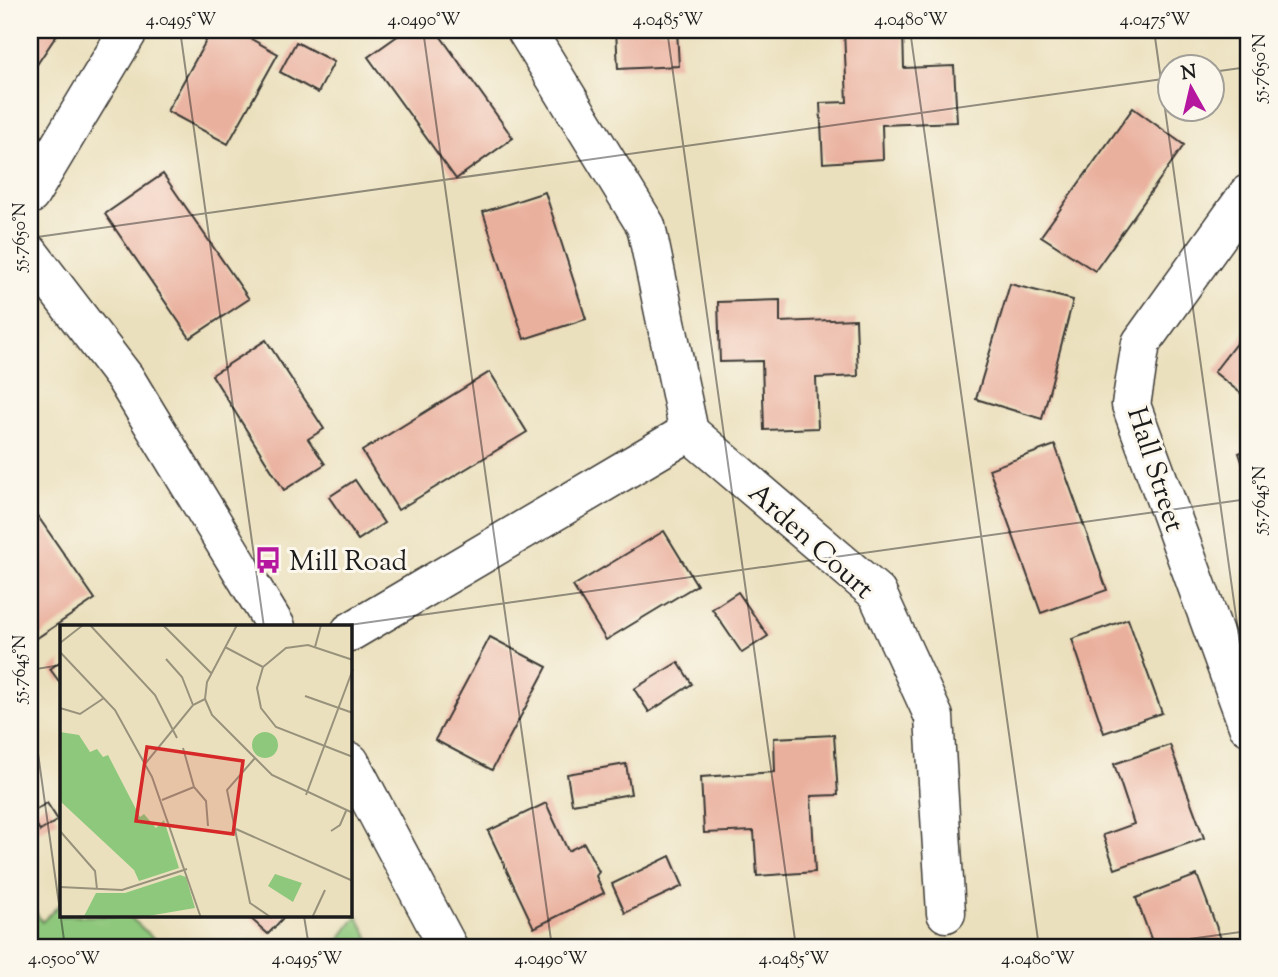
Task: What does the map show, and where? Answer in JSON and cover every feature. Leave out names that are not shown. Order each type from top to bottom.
[{"type":"street","points":[[30,195],[129,30]]},
{"type":"street","points":[[352,631],[689,432],[646,226],[526,30]]},
{"type":"street","name":"Hall Street","points":[[1248,194],[1141,343],[1130,405],[1248,726]]},
{"type":"street","points":[[30,254],[125,378],[275,625]]},
{"type":"street","name":"Arden Court","points":[[689,432],[877,593],[934,717],[946,913]]},
{"type":"street","points":[[352,766],[448,947]]},
{"type":"green space","points":[[30,903],[42,922],[60,904],[60,918],[131,918],[163,947],[30,947]]},
{"type":"green space","points":[[357,916],[374,947],[334,947]]},
{"type":"building","points":[[30,30],[60,30],[30,75]]},
{"type":"building","points":[[212,30],[235,30],[278,54],[228,144],[167,111]]},
{"type":"building","points":[[406,30],[436,30],[513,138],[456,179],[368,57]]},
{"type":"building","points":[[616,30],[677,30],[679,66],[618,69]]},
{"type":"building","points":[[844,30],[903,30],[904,68],[954,66],[957,122],[882,125],[883,159],[823,163],[820,103],[847,102]]},
{"type":"building","points":[[296,42],[334,62],[318,93],[280,72]]},
{"type":"building","points":[[1133,108],[1184,145],[1095,271],[1041,236]]},
{"type":"building","points":[[163,174],[249,299],[190,338],[105,214]]},
{"type":"building","points":[[545,192],[586,319],[524,339],[483,212]]},
{"type":"building","points":[[1010,284],[1073,300],[1042,419],[976,399]]},
{"type":"building","points":[[780,300],[780,322],[856,319],[858,376],[816,378],[818,428],[764,430],[762,361],[720,362],[718,302]]},
{"type":"building","points":[[1248,328],[1248,399],[1214,372]]},
{"type":"building","points":[[266,340],[324,429],[308,439],[325,464],[284,490],[212,375]]},
{"type":"building","points":[[490,372],[527,432],[398,510],[362,451]]},
{"type":"building","points":[[1055,445],[1107,590],[1041,613],[989,469]]},
{"type":"building","points":[[1248,450],[1248,479],[1239,453]]},
{"type":"building","points":[[355,480],[384,523],[358,540],[329,497]]},
{"type":"building","points":[[30,505],[95,599],[37,638],[30,628]]},
{"type":"building","points":[[664,531],[697,585],[606,640],[573,586]]},
{"type":"building","points":[[738,592],[768,636],[742,653],[712,609]]},
{"type":"building","points":[[1128,619],[1162,713],[1104,733],[1072,639]]},
{"type":"building","points":[[490,637],[547,667],[492,770],[435,740]]},
{"type":"building","points":[[60,662],[60,683],[50,669]]},
{"type":"building","points":[[678,662],[692,684],[649,712],[634,689]]},
{"type":"building","points":[[834,735],[838,795],[811,796],[815,872],[757,876],[754,831],[704,833],[701,777],[775,772],[774,738]]},
{"type":"building","points":[[1170,745],[1204,838],[1115,869],[1103,835],[1134,824],[1114,764]]},
{"type":"building","points":[[626,764],[631,794],[572,804],[567,774]]},
{"type":"building","points":[[47,803],[58,820],[40,831],[30,813]]},
{"type":"building","points":[[546,803],[568,851],[584,843],[599,872],[596,876],[604,893],[534,928],[488,831]]},
{"type":"building","points":[[670,856],[683,886],[625,913],[612,884]]},
{"type":"building","points":[[1197,875],[1224,947],[1154,947],[1136,898]]},
{"type":"building","points":[[250,918],[283,918],[268,934]]},
{"type":"place","name":"Mill Road","points":[[268,560]]}]
